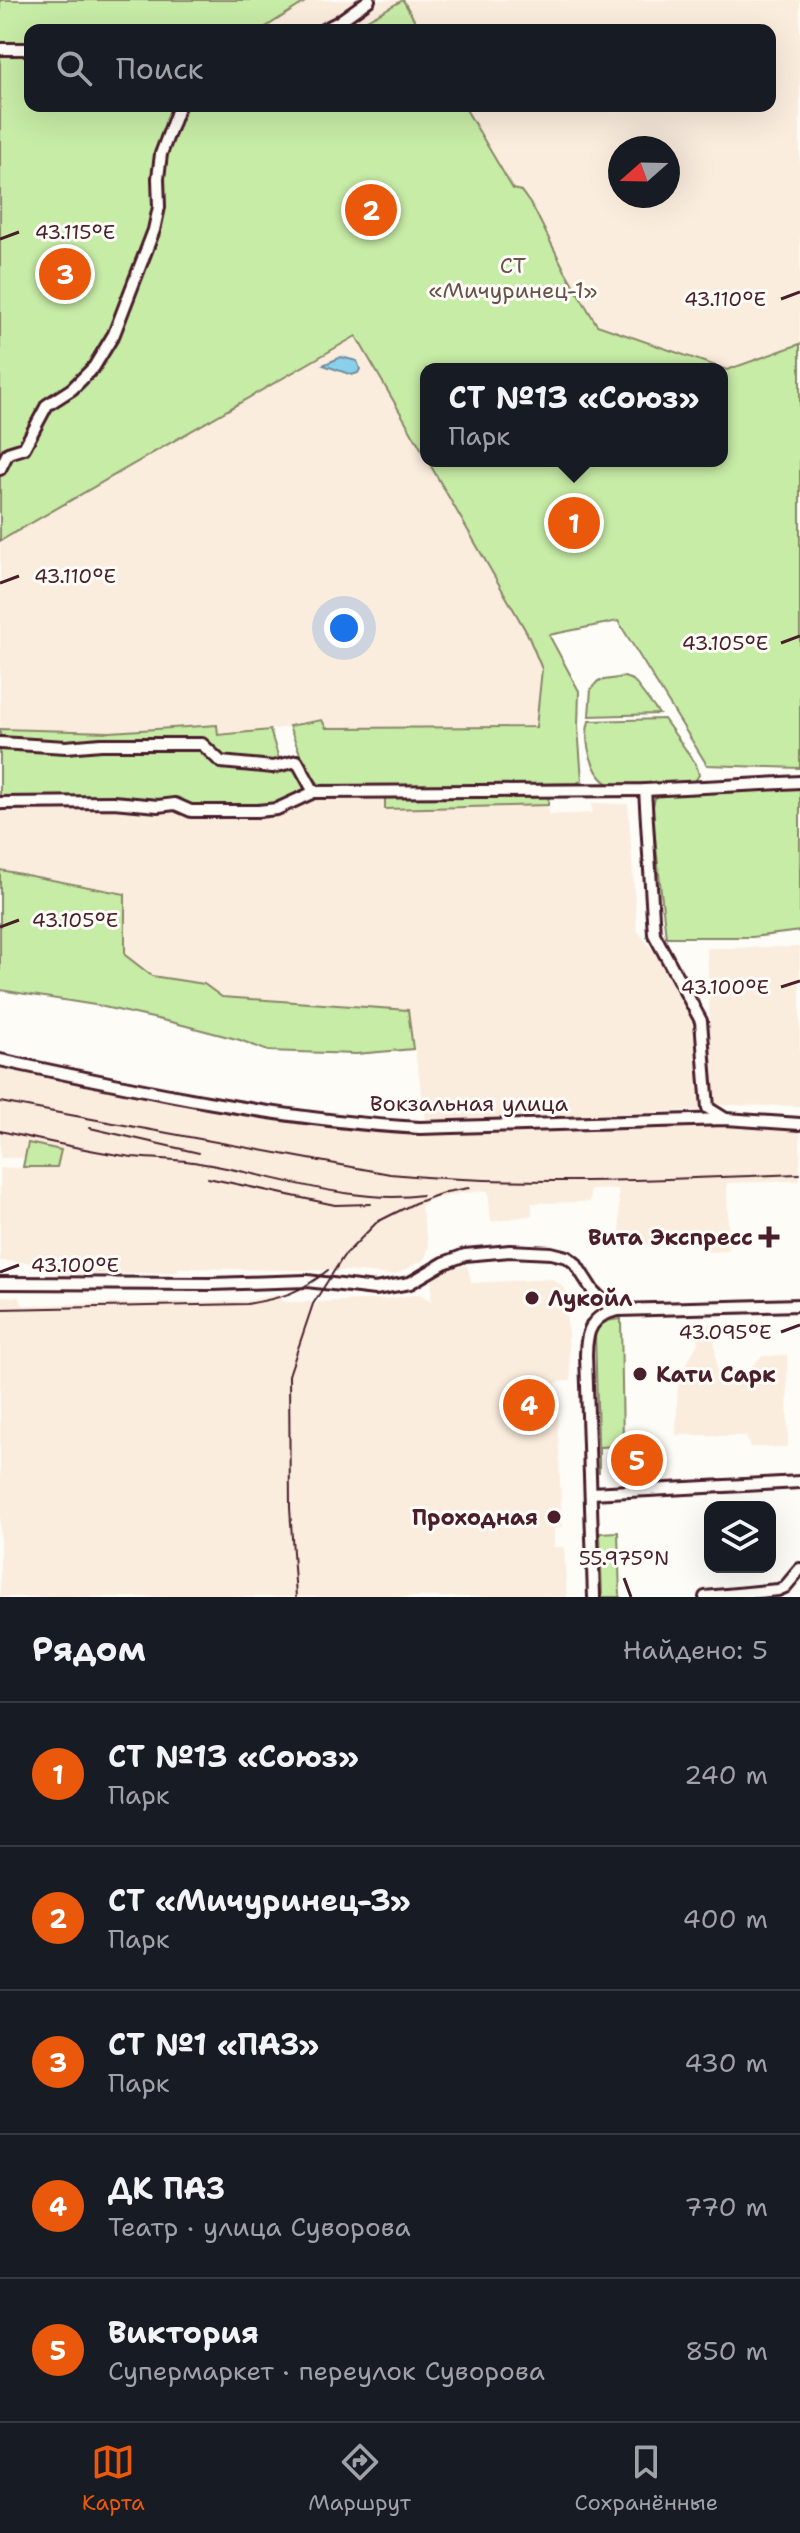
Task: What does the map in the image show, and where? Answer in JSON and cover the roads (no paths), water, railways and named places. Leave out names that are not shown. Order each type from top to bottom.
[{"type":"street","points":[[332,24],[369,0]]},
{"type":"street","points":[[0,49],[24,49]]},
{"type":"street","points":[[0,469],[8,453],[24,448],[47,405],[72,389],[94,367],[114,334],[154,230],[159,207],[161,154],[177,112]]},
{"type":"street","points":[[0,743],[66,747],[202,744],[221,762],[273,767],[297,761],[314,792]]},
{"type":"street","points":[[0,803],[113,802],[158,806],[175,804],[191,811],[258,811],[277,809],[314,792],[645,790],[800,782]]},
{"type":"street","points":[[645,790],[654,934],[701,1021],[708,1108],[726,1119]]},
{"type":"street","name":"Вокзальная улица","points":[[0,1060],[264,1112],[381,1126],[420,1128],[726,1119],[800,1124]]},
{"type":"street","points":[[0,1283],[307,1281],[353,1288],[386,1288],[410,1283],[465,1255],[510,1251],[567,1257],[613,1311]]},
{"type":"street","points":[[594,1597],[586,1340],[589,1329],[597,1318],[613,1311],[800,1305]]},
{"type":"street","points":[[591,1493],[800,1482]]},
{"type":"street","points":[[705,1597],[778,1590],[785,1587],[800,1569]]},
{"type":"water","points":[[341,357],[357,361],[358,373],[352,375],[323,365]]},
{"type":"railway","points":[[0,1102],[390,1174],[544,1181],[800,1174]]},
{"type":"railway","points":[[90,1128],[199,1153]]},
{"type":"railway","points":[[0,1131],[116,1155],[199,1163],[339,1192],[367,1196],[422,1195]]},
{"type":"railway","points":[[208,1178],[335,1205],[371,1204]]},
{"type":"railway","points":[[296,1597],[290,1508],[289,1375],[313,1304],[343,1257],[377,1222],[415,1203],[469,1188]]},
{"type":"railway","points":[[0,1309],[247,1304],[290,1293],[328,1270]]},
{"type":"place","name":"СТ «Мичуринец-3»","points":[[371,210]]},
{"type":"place","name":"СТ №1 «ПАЗ»","points":[[65,274]]},
{"type":"place","name":"СТ №13 «Союз»","points":[[574,523]]},
{"type":"place","name":"Вита Экспресс","points":[[769,1237]]},
{"type":"place","name":"Лукойл","points":[[532,1298]]},
{"type":"place","name":"Кати Сарк","points":[[640,1374]]},
{"type":"place","name":"ДК ПАЗ","points":[[529,1405]]},
{"type":"place","name":"Виктория","points":[[637,1460]]},
{"type":"place","name":"Проходная","points":[[554,1517]]},
{"type":"park label","name":"СТ «Мичуринец-1»","points":[[513,278]]}]
